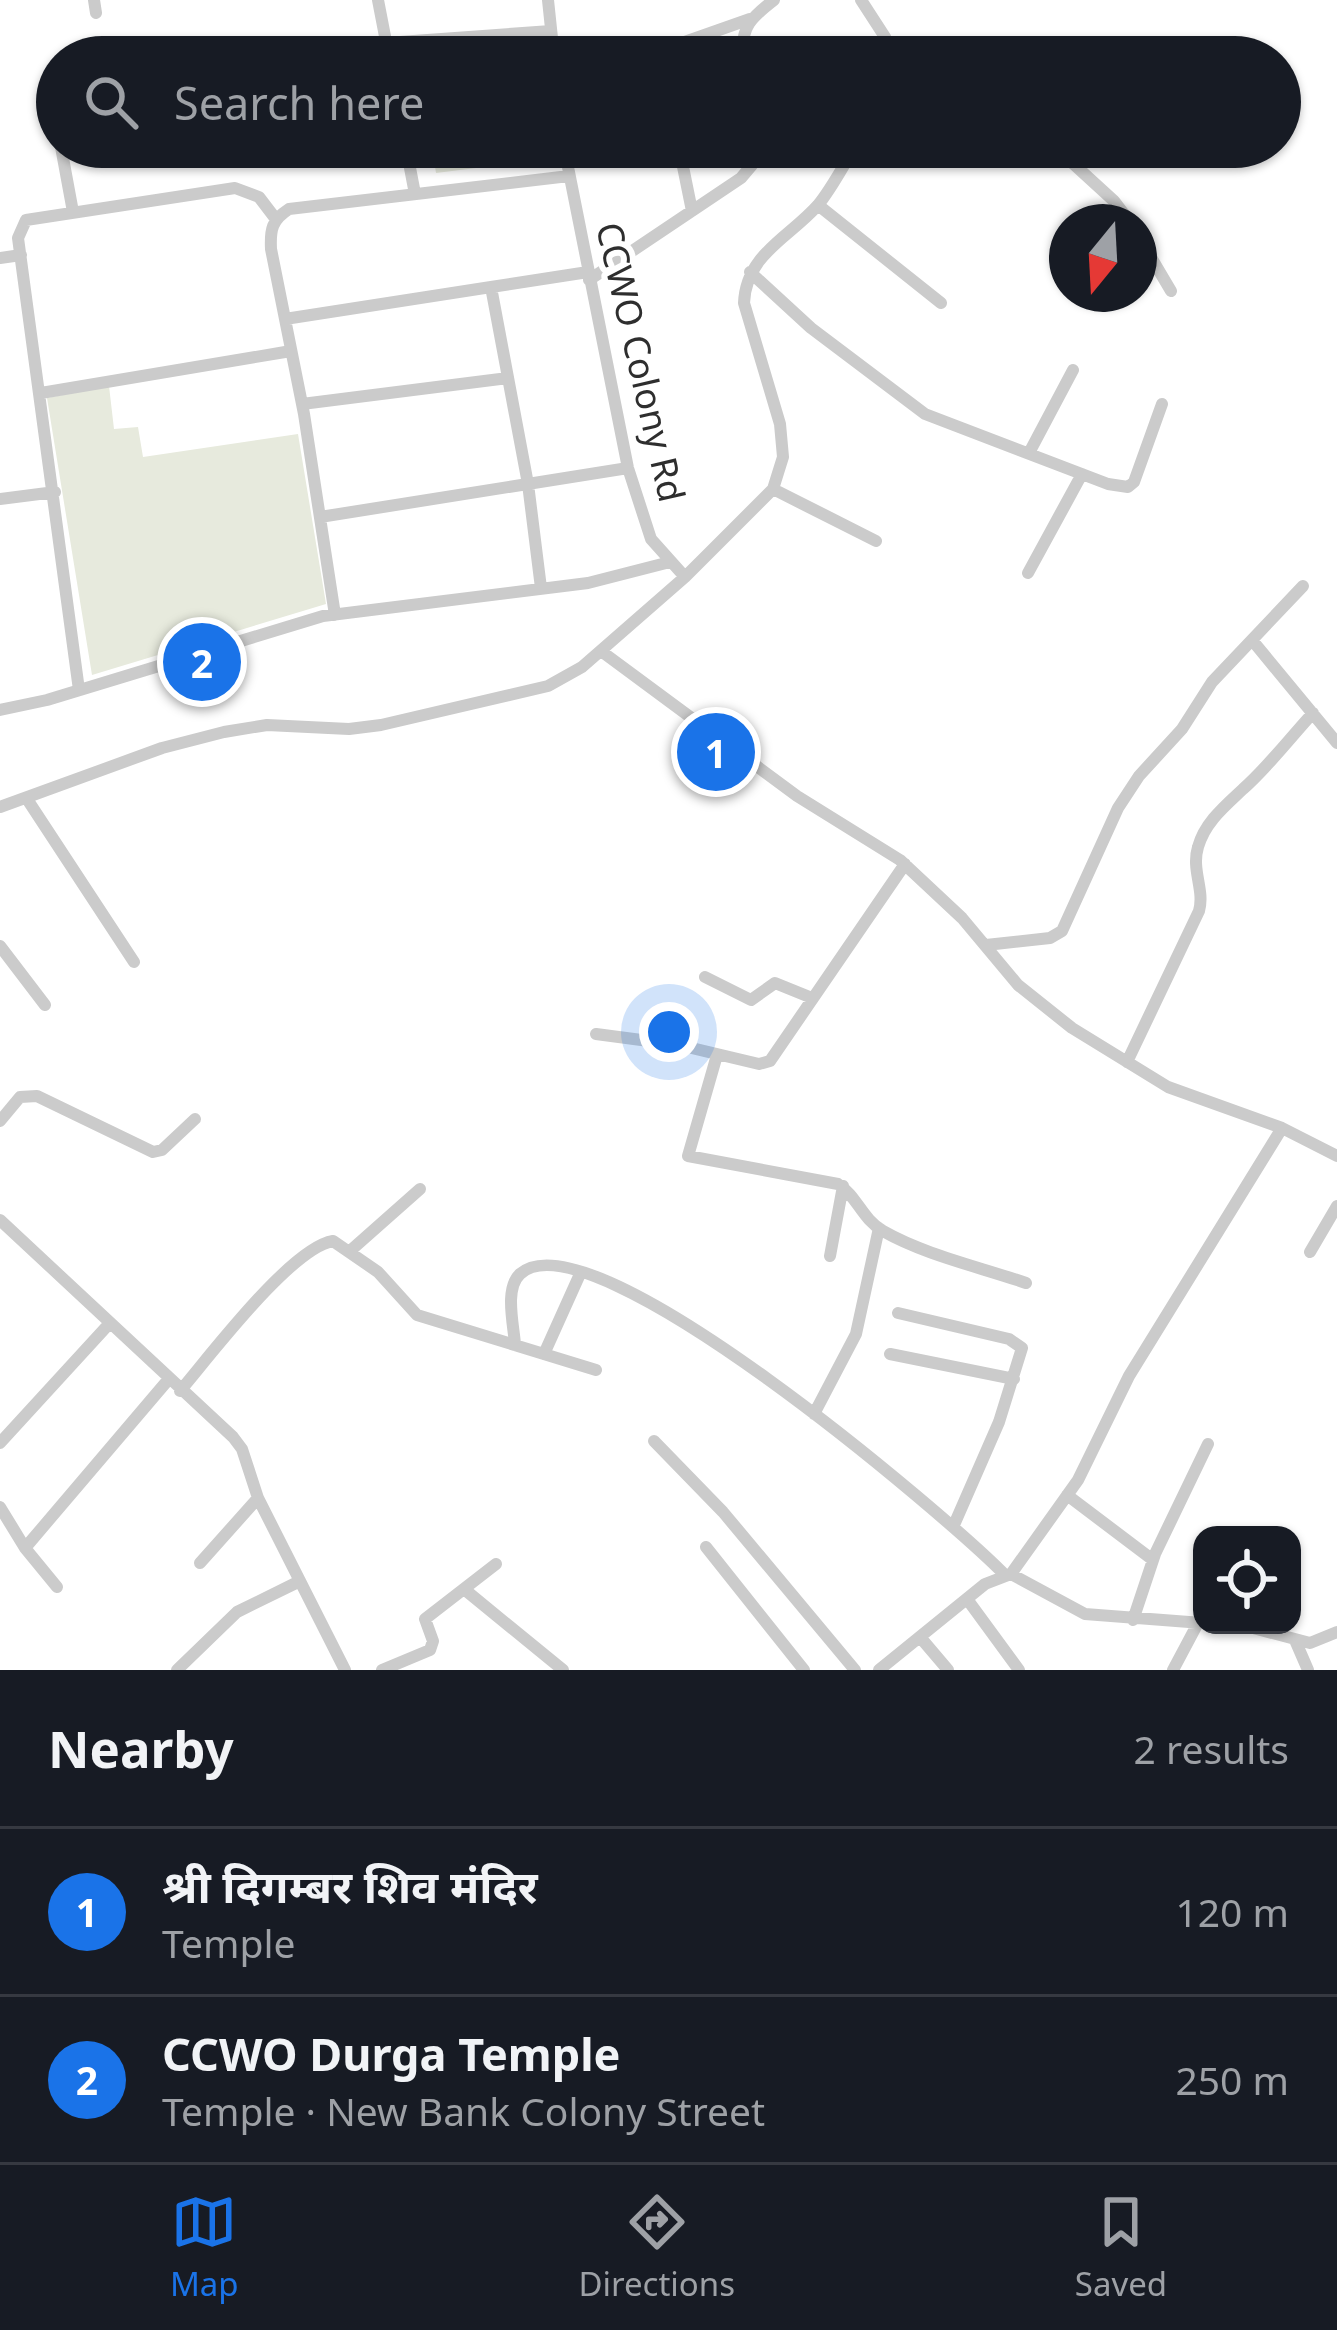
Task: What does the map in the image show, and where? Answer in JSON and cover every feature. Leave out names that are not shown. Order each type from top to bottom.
[{"type":"street","points":[[378,0],[384,36]]},
{"type":"street","points":[[548,0],[552,36]]},
{"type":"street","points":[[702,36],[750,19],[774,0]]},
{"type":"street","points":[[862,0],[884,36]]},
{"type":"street","points":[[743,36],[750,19]]},
{"type":"street","points":[[508,36],[551,31]]},
{"type":"street","points":[[65,168],[73,212]]},
{"type":"street","points":[[410,168],[415,194]]},
{"type":"street","name":"CCWO Colony Rd","points":[[568,168],[628,469],[651,539],[686,577]]},
{"type":"street","points":[[683,168],[692,211]]},
{"type":"street","points":[[285,319],[589,276],[750,168]]},
{"type":"street","points":[[0,807],[162,748],[224,731],[267,725],[349,729],[381,725],[534,690],[560,681],[601,651],[686,577],[773,489],[783,457],[780,424],[744,303],[750,272],[760,256],[818,205],[842,168]]},
{"type":"street","points":[[1078,168],[1116,204]]},
{"type":"street","points":[[335,615],[302,404],[271,249],[275,218],[290,209],[569,176]]},
{"type":"street","points":[[79,690],[19,231],[26,220],[235,188],[259,197],[275,218]]},
{"type":"street","points":[[818,205],[941,303]]},
{"type":"street","points":[[0,258],[21,255]]},
{"type":"street","points":[[1157,267],[1171,291]]},
{"type":"street","points":[[750,272],[811,328],[912,407],[1082,474],[1120,486],[1134,482],[1162,404]]},
{"type":"street","points":[[491,287],[528,484],[541,588]]},
{"type":"street","points":[[41,392],[292,351]]},
{"type":"street","points":[[1029,453],[1073,370]]},
{"type":"street","points":[[302,404],[508,378]]},
{"type":"street","points":[[320,517],[628,469]]},
{"type":"street","points":[[1028,573],[1082,474]]},
{"type":"street","points":[[773,489],[876,541]]},
{"type":"street","points":[[0,499],[55,492]]},
{"type":"street","points":[[0,710],[335,615],[602,580],[670,562]]},
{"type":"street","points":[[986,945],[1050,938],[1062,931],[1127,793],[1182,729],[1212,682],[1303,586]]},
{"type":"street","points":[[1252,640],[1337,743]]},
{"type":"street","points":[[601,651],[797,796],[905,864],[986,945],[1018,985],[1072,1028],[1168,1087],[1282,1128],[1337,1156]]},
{"type":"street","points":[[1127,1062],[1199,911],[1202,898],[1195,866],[1203,833],[1312,713]]},
{"type":"street","points":[[27,799],[134,962]]},
{"type":"street","points":[[596,1034],[760,1064],[770,1061],[905,864]]},
{"type":"street","points":[[0,946],[45,1005]]},
{"type":"street","points":[[705,977],[745,999],[757,997],[775,983],[812,998]]},
{"type":"street","points":[[717,1055],[688,1156],[843,1186],[860,1212],[879,1228],[1026,1283]]},
{"type":"street","points":[[0,1121],[20,1097],[37,1096],[153,1152],[162,1150],[196,1119]]},
{"type":"street","points":[[879,1670],[967,1599],[1008,1574],[1067,1495],[1094,1453],[1129,1376],[1282,1128]]},
{"type":"street","points":[[830,1256],[843,1186]]},
{"type":"street","points":[[350,1251],[420,1189]]},
{"type":"street","points":[[1310,1252],[1337,1206]]},
{"type":"street","points":[[0,1220],[242,1449],[258,1498],[345,1670]]},
{"type":"street","points":[[814,1414],[856,1334],[879,1228]]},
{"type":"street","points":[[180,1391],[274,1282],[302,1258],[333,1241],[378,1272],[418,1315],[596,1370]]},
{"type":"street","points":[[515,1345],[512,1304],[516,1277],[542,1265],[613,1281],[655,1304],[879,1461],[1008,1574],[1067,1607],[1101,1617],[1193,1623]]},
{"type":"street","points":[[544,1354],[580,1274]]},
{"type":"street","points":[[898,1313],[1022,1348],[954,1526]]},
{"type":"street","points":[[0,1443],[109,1324]]},
{"type":"street","points":[[890,1354],[1014,1379]]},
{"type":"street","points":[[25,1548],[168,1380]]},
{"type":"street","points":[[654,1441],[723,1512],[855,1670]]},
{"type":"street","points":[[1133,1620],[1153,1560],[1208,1444]]},
{"type":"street","points":[[1067,1495],[1153,1560]]},
{"type":"street","points":[[200,1563],[258,1498]]},
{"type":"street","points":[[0,1507],[57,1587]]},
{"type":"street","points":[[706,1546],[804,1670]]},
{"type":"street","points":[[382,1670],[430,1650],[433,1641],[425,1619],[496,1564]]},
{"type":"street","points":[[177,1670],[237,1612],[300,1581]]},
{"type":"street","points":[[464,1589],[563,1670]]},
{"type":"street","points":[[967,1599],[1019,1670]]},
{"type":"street","points":[[1274,1634],[1310,1643],[1337,1632]]},
{"type":"street","points":[[1173,1670],[1194,1634]]},
{"type":"street","points":[[920,1637],[948,1670]]},
{"type":"street","points":[[1295,1640],[1308,1670]]},
{"type":"shaded area","points":[[435,168],[476,168],[436,173]]},
{"type":"shaded area","points":[[109,386],[114,429],[138,427],[143,457],[298,434],[326,604],[92,675],[47,398]]},
{"type":"place","name":"CCWO Durga Temple","points":[[202,662]]},
{"type":"place","name":"श्री दिगम्बर शिव मंदिर","points":[[716,752]]}]
